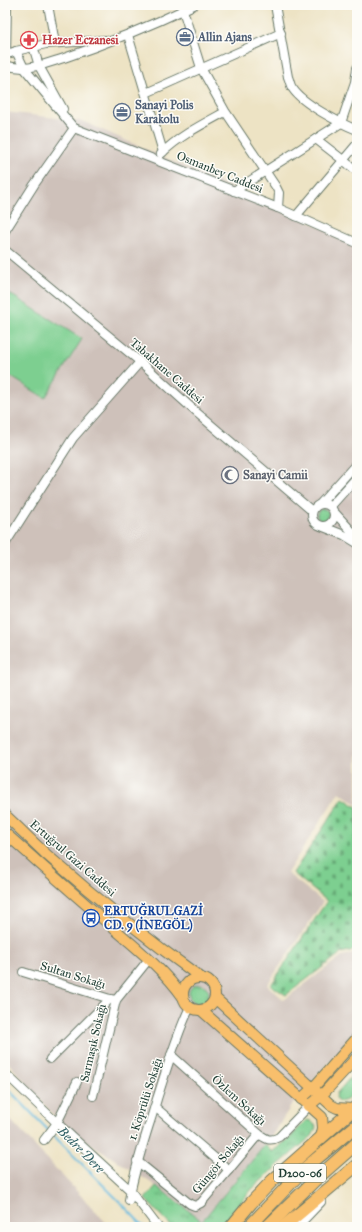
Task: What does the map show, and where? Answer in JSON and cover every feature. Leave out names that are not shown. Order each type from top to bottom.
[{"type":"highway","points":[[232,1227],[247,1207],[272,1181],[355,1107]]},
{"type":"highway","name":"D200-06","points":[[249,1227],[304,1169],[357,1125]]},
{"type":"highway","name":"D200-06","points":[[267,1227],[315,1180],[357,1143]]},
{"type":"highway","points":[[282,1227],[354,1167]]},
{"type":"main road","name":"Ertuğrul Gazi Caddesi","points":[[5,815],[48,855],[124,919],[161,949],[200,977]]},
{"type":"main road","points":[[5,833],[149,959],[166,975],[190,1007],[201,1010],[210,1006],[215,998],[214,988],[209,981],[200,977],[190,980],[187,983],[183,992],[183,997]]},
{"type":"main road","points":[[215,998],[331,1105],[337,1108],[355,1107]]},
{"type":"main road","points":[[201,1010],[322,1117],[323,1128],[321,1137]]},
{"type":"main road","points":[[305,1102],[313,1088],[357,1038]]},
{"type":"main road","points":[[305,1102],[321,1096],[357,1057]]},
{"type":"street","points":[[6,5],[6,55],[33,46],[55,43],[116,40]]},
{"type":"street","points":[[48,5],[55,43]]},
{"type":"street","points":[[5,65],[15,68],[39,66],[116,40],[194,5]]},
{"type":"street","points":[[276,5],[288,78],[292,88],[300,98],[341,123],[357,130]]},
{"type":"street","points":[[183,10],[201,68],[225,112],[276,186],[279,193],[278,208]]},
{"type":"street","points":[[146,93],[281,33]]},
{"type":"street","points":[[128,35],[163,152]]},
{"type":"street","points":[[5,231],[34,185],[74,128],[39,66],[33,46]]},
{"type":"street","name":"Osmanbey Caddesi","points":[[16,51],[24,68],[74,128],[278,208],[357,243]]},
{"type":"street","points":[[234,191],[341,123],[355,82],[357,68]]},
{"type":"street","points":[[155,159],[167,147],[182,136],[225,112]]},
{"type":"street","points":[[316,139],[357,171]]},
{"type":"street","points":[[296,216],[357,144]]},
{"type":"street","name":"Tabakhane Caddesi","points":[[5,250],[140,362],[312,511]]},
{"type":"street","points":[[5,544],[73,438],[140,362]]},
{"type":"street","points":[[357,463],[312,511],[314,522],[357,543]]},
{"type":"street","points":[[320,526],[331,524],[334,517],[333,510],[357,477]]},
{"type":"street","points":[[320,504],[324,503],[333,510],[357,536]]},
{"type":"street","name":"Sarmaşık Sokağı","points":[[93,1096],[113,1000],[149,959]]},
{"type":"street","name":"Sultan Sokağı","points":[[23,972],[113,1000]]},
{"type":"street","points":[[50,1058],[113,1000]]},
{"type":"street","name":"1. Köprülü Sokağı","points":[[128,1200],[138,1161],[155,1107],[183,1022],[190,1007]]},
{"type":"street","name":"Özlem Sokağı","points":[[172,1055],[258,1134],[269,1140],[279,1137],[305,1102]]},
{"type":"street","points":[[5,1073],[55,1125],[130,1190],[158,1227]]},
{"type":"street","points":[[44,1140],[55,1125],[77,1082]]},
{"type":"street","points":[[155,1107],[229,1170]]},
{"type":"street","name":"Güngör Sokağı","points":[[138,1161],[190,1204],[196,1206],[201,1203],[258,1134]]},
{"type":"street","points":[[297,1227],[354,1167]]},
{"type":"street","points":[[226,1227],[240,1212],[247,1207]]},
{"type":"shaded area","points":[[5,112],[82,121],[357,243],[357,804],[339,792],[287,873],[323,902],[267,985],[284,1000],[342,956],[357,953],[357,1031],[293,1103],[265,1146],[202,1221],[156,1186],[63,1126],[5,1059]]},
{"type":"shaded area","points":[[5,1114],[110,1227],[5,1227]]},
{"type":"green space","points":[[5,291],[82,339],[45,398],[5,373]]},
{"type":"green space","points":[[321,509],[325,509],[329,515],[325,521],[321,521],[317,517],[317,513]]},
{"type":"green space","points":[[343,798],[357,807],[357,949],[341,953],[286,995],[271,985],[327,901],[293,873]]},
{"type":"green space","points":[[195,984],[203,984],[209,990],[209,998],[203,1004],[195,1004],[189,998],[189,990]]},
{"type":"green space","points":[[357,1070],[357,1091],[346,1100],[338,1101],[336,1097],[337,1093]]},
{"type":"green space","points":[[306,1120],[311,1121],[316,1126],[312,1136],[251,1190],[221,1227],[172,1227],[145,1199],[156,1186],[202,1221],[265,1145],[272,1152],[290,1138]]},
{"type":"waterway","name":"Bedre Dere","points":[[5,1086],[49,1131]]},
{"type":"waterway","name":"Bedre Dere","points":[[52,1134],[144,1227]]},
{"type":"place","name":"Allin Ajans","points":[[185,37]]},
{"type":"place","name":"Hazer Eczanesi","points":[[29,40]]},
{"type":"place","name":"Sanayi Polis Karakolu","points":[[122,112]]},
{"type":"place","name":"Sanayi Camii","points":[[230,475]]},
{"type":"place","name":"ERTUĞRULGAZİ CD. 9 (İNEGÖL)","points":[[91,918]]}]
